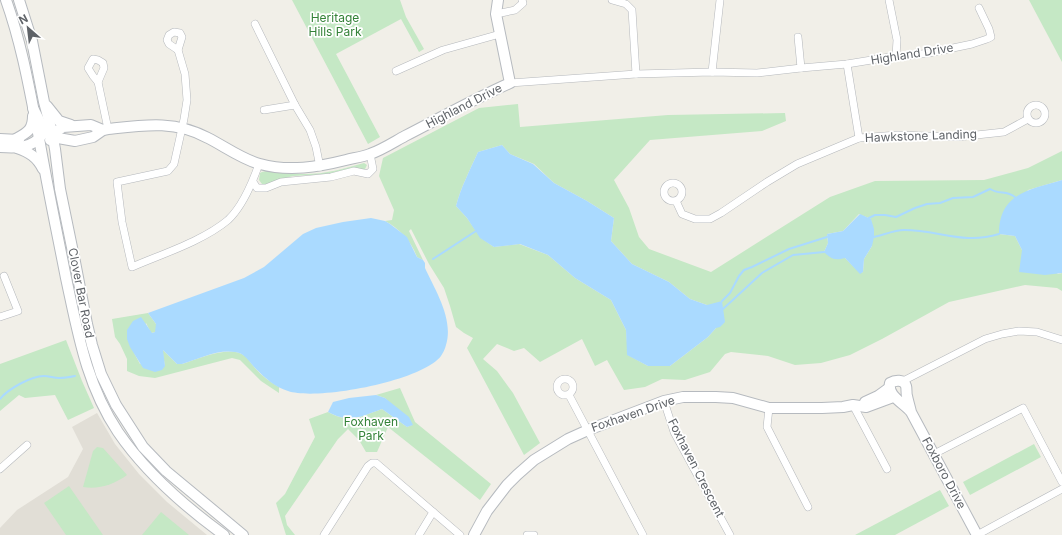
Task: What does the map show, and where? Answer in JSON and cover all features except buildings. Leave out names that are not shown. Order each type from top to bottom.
[{"type":"main road","points":[[6,0],[15,25],[33,108],[46,138]]},
{"type":"main road","points":[[19,0],[32,41],[44,102],[46,174]]},
{"type":"main road","points":[[498,0],[496,14],[510,83]]},
{"type":"main road","name":"Highland Drive","points":[[15,144],[29,146],[46,138],[63,127],[91,125],[105,129],[156,124],[182,128],[207,137],[259,164],[284,168],[320,167],[370,154],[482,95],[510,83]]},
{"type":"main road","points":[[44,102],[59,121],[73,126]]},
{"type":"main road","points":[[0,147],[15,144],[28,132],[32,127],[33,108]]},
{"type":"main road","name":"Highland Drive","points":[[75,140],[93,137],[105,129]]},
{"type":"main road","points":[[46,138],[75,140]]},
{"type":"main road","name":"Clover Bar Road","points":[[46,138],[57,171],[92,345],[110,393],[134,433],[154,458],[184,486],[243,535]]},
{"type":"main road","points":[[0,139],[15,144],[32,154],[39,161],[46,174]]},
{"type":"main road","points":[[57,171],[63,148],[75,140]]},
{"type":"main road","name":"Clover Bar Road","points":[[46,174],[77,333],[87,366],[100,399],[118,431],[137,457],[164,485],[205,521],[224,535]]},
{"type":"main road","name":"Foxhaven Drive","points":[[474,535],[487,511],[528,464],[546,452],[588,430],[664,401],[683,397],[716,397],[733,398],[769,408],[822,408],[856,405],[866,406],[874,404],[899,391]]},
{"type":"main road","name":"Foxboro Drive","points":[[899,391],[977,535]]},
{"type":"main road","points":[[205,521],[219,535]]},
{"type":"street","points":[[496,14],[515,10],[523,3],[522,0]]},
{"type":"street","points":[[612,0],[626,4],[632,10],[636,74]]},
{"type":"street","points":[[712,72],[720,0]]},
{"type":"street","points":[[889,0],[897,40],[896,56]]},
{"type":"street","name":"Highland Drive","points":[[510,83],[636,74],[712,72],[756,73],[847,64],[896,56],[929,53],[991,37],[990,29],[979,8]]},
{"type":"street","points":[[255,24],[310,130],[316,147],[320,167]]},
{"type":"street","points":[[396,71],[443,50],[500,34]]},
{"type":"street","points":[[798,37],[801,68]]},
{"type":"street","points":[[178,50],[185,74],[187,100],[174,164],[168,171],[117,182],[122,222],[132,266],[175,249],[210,232],[229,219],[253,182],[259,164]]},
{"type":"street","name":"Hawkstone Landing","points":[[847,64],[859,138]]},
{"type":"street","points":[[98,82],[105,129]]},
{"type":"street","points":[[264,110],[296,104]]},
{"type":"street","name":"Hawkstone Landing","points":[[676,201],[682,214],[695,219],[710,219],[722,213],[767,182],[797,164],[859,138],[897,135],[958,137],[1004,132],[1028,119]]},
{"type":"street","points":[[253,182],[257,188],[266,188],[281,182],[331,177],[354,171],[368,174],[372,169],[370,154]]},
{"type":"street","points":[[0,318],[18,311],[4,276]]},
{"type":"street","points":[[899,391],[918,373],[985,339],[1019,331],[1037,332],[1062,340]]},
{"type":"street","points":[[569,395],[643,535]]},
{"type":"street","name":"Foxhaven Crescent","points":[[664,401],[674,432],[730,535]]},
{"type":"street","points":[[856,405],[887,469]]},
{"type":"street","points":[[769,408],[767,427],[808,507]]},
{"type":"street","points":[[934,454],[1023,408],[1062,482]]},
{"type":"street","points":[[0,469],[27,445]]},
{"type":"street","points":[[324,535],[368,466],[372,463],[379,464],[460,535]]},
{"type":"street","points":[[977,535],[1062,488]]},
{"type":"street","points":[[419,535],[434,512]]},
{"type":"street","points":[[527,535],[534,535]]},
{"type":"shaded area","points":[[97,413],[115,444],[139,474],[167,502],[207,535],[0,535],[0,528],[17,510],[68,477],[83,449],[72,427]]},
{"type":"green space","name":"Heritage Hills Park","points":[[292,0],[400,0],[406,17],[424,49],[419,52],[401,19],[336,54],[380,137],[368,144]]},
{"type":"green space","points":[[1029,0],[1062,0],[1062,62]]},
{"type":"green space","points":[[518,104],[520,127],[668,115],[785,113],[786,121],[762,131],[650,140],[614,180],[629,208],[639,237],[649,249],[711,272],[830,197],[875,181],[984,180],[1028,168],[1062,151],[1062,180],[1028,190],[999,234],[1015,236],[1022,250],[1058,274],[1062,273],[1062,291],[1057,288],[1025,285],[949,302],[850,355],[821,363],[795,365],[768,356],[731,352],[725,354],[710,372],[685,380],[662,379],[645,387],[624,390],[607,360],[595,366],[582,339],[540,362],[524,348],[514,351],[497,344],[483,359],[497,371],[513,393],[540,443],[524,455],[467,348],[473,338],[456,327],[444,288],[429,264],[411,229],[409,231],[423,260],[417,257],[412,246],[404,236],[385,221],[392,220],[394,210],[379,176],[383,158],[479,108]],"holes":[[[502,145],[510,154],[534,164],[554,183],[614,218],[611,241],[632,264],[669,282],[690,299],[707,305],[716,328],[708,337],[670,366],[648,366],[628,355],[626,330],[611,300],[575,278],[548,255],[519,244],[494,247],[481,238],[467,218],[456,206],[463,185],[478,152]],[[859,214],[871,219],[872,246],[864,259],[863,272],[860,273],[845,258],[824,252],[828,243],[827,234],[843,231]]]},
{"type":"green space","points":[[364,163],[367,165],[365,169],[354,169],[330,174],[293,176],[266,184],[262,184],[259,180],[260,173],[268,171],[316,174]]},
{"type":"green space","points":[[148,313],[156,324],[156,332],[151,333],[146,323],[134,353],[140,364],[165,366],[162,349],[177,364],[182,364],[205,356],[231,351],[245,356],[263,376],[279,387],[279,393],[261,381],[240,360],[232,358],[155,378],[139,376],[127,371],[127,359],[115,337],[112,319]]},
{"type":"green space","points":[[66,340],[94,408],[68,420],[55,395],[25,398],[19,395],[0,411],[0,364]]},
{"type":"green space","name":"Foxhaven Park","points":[[400,388],[415,422],[491,484],[480,500],[388,427],[377,452],[366,452],[359,440],[348,429],[338,439],[285,516],[287,525],[295,535],[286,535],[276,503],[285,494],[315,437],[309,419],[328,412],[342,418],[355,418],[382,409],[407,427],[412,425],[385,398],[376,395]]},
{"type":"green space","points":[[1034,444],[1041,457],[970,495],[963,482]]},
{"type":"green space","points":[[97,447],[103,448],[127,475],[106,486],[95,488],[83,487],[93,451]]},
{"type":"green space","points":[[69,486],[103,535],[66,535],[44,503]]},
{"type":"green space","points":[[940,490],[949,506],[895,535],[855,535]]},
{"type":"green space","points":[[161,512],[189,535],[142,535]]},
{"type":"water","points":[[502,145],[510,154],[533,164],[554,183],[614,218],[611,241],[632,264],[669,282],[690,299],[707,305],[722,301],[725,322],[670,366],[648,366],[627,355],[626,330],[611,300],[575,278],[548,255],[520,244],[494,247],[480,238],[467,218],[456,206],[463,185],[478,152]]},
{"type":"water","points":[[1062,180],[1062,273],[1045,275],[1019,272],[1022,250],[1015,236],[999,234],[1000,220],[1004,210],[1018,195]]},
{"type":"water","points":[[860,214],[871,219],[874,229],[874,237],[872,246],[864,259],[863,272],[860,274],[845,258],[833,259],[824,252],[828,243],[827,234],[843,231]]},
{"type":"water","points":[[371,218],[385,221],[407,237],[417,257],[425,263],[425,268],[438,295],[446,315],[448,335],[444,351],[441,356],[430,365],[392,381],[368,387],[344,391],[302,393],[288,391],[275,385],[259,372],[242,354],[228,351],[208,355],[182,364],[177,364],[163,350],[165,366],[162,370],[155,372],[143,368],[130,347],[127,339],[127,330],[133,321],[141,317],[152,333],[155,332],[156,324],[148,313],[244,278],[264,267],[303,234],[316,228]]},
{"type":"water","points":[[376,395],[385,398],[409,417],[413,425],[407,427],[382,409],[356,418],[343,418],[328,412],[333,402],[349,398]]},
{"type":"waterway","points":[[869,218],[875,215],[896,217],[927,204],[940,203],[953,198],[973,197],[990,189],[1015,197]]},
{"type":"waterway","points":[[874,237],[900,230],[962,238],[986,237],[999,234]]},
{"type":"waterway","points":[[433,259],[476,231]]},
{"type":"waterway","points":[[722,301],[730,293],[744,270],[789,249],[827,237]]},
{"type":"waterway","points":[[723,309],[762,273],[793,255],[824,252]]},
{"type":"waterway","points":[[0,399],[14,387],[33,378],[44,376],[59,378],[75,376]]}]
